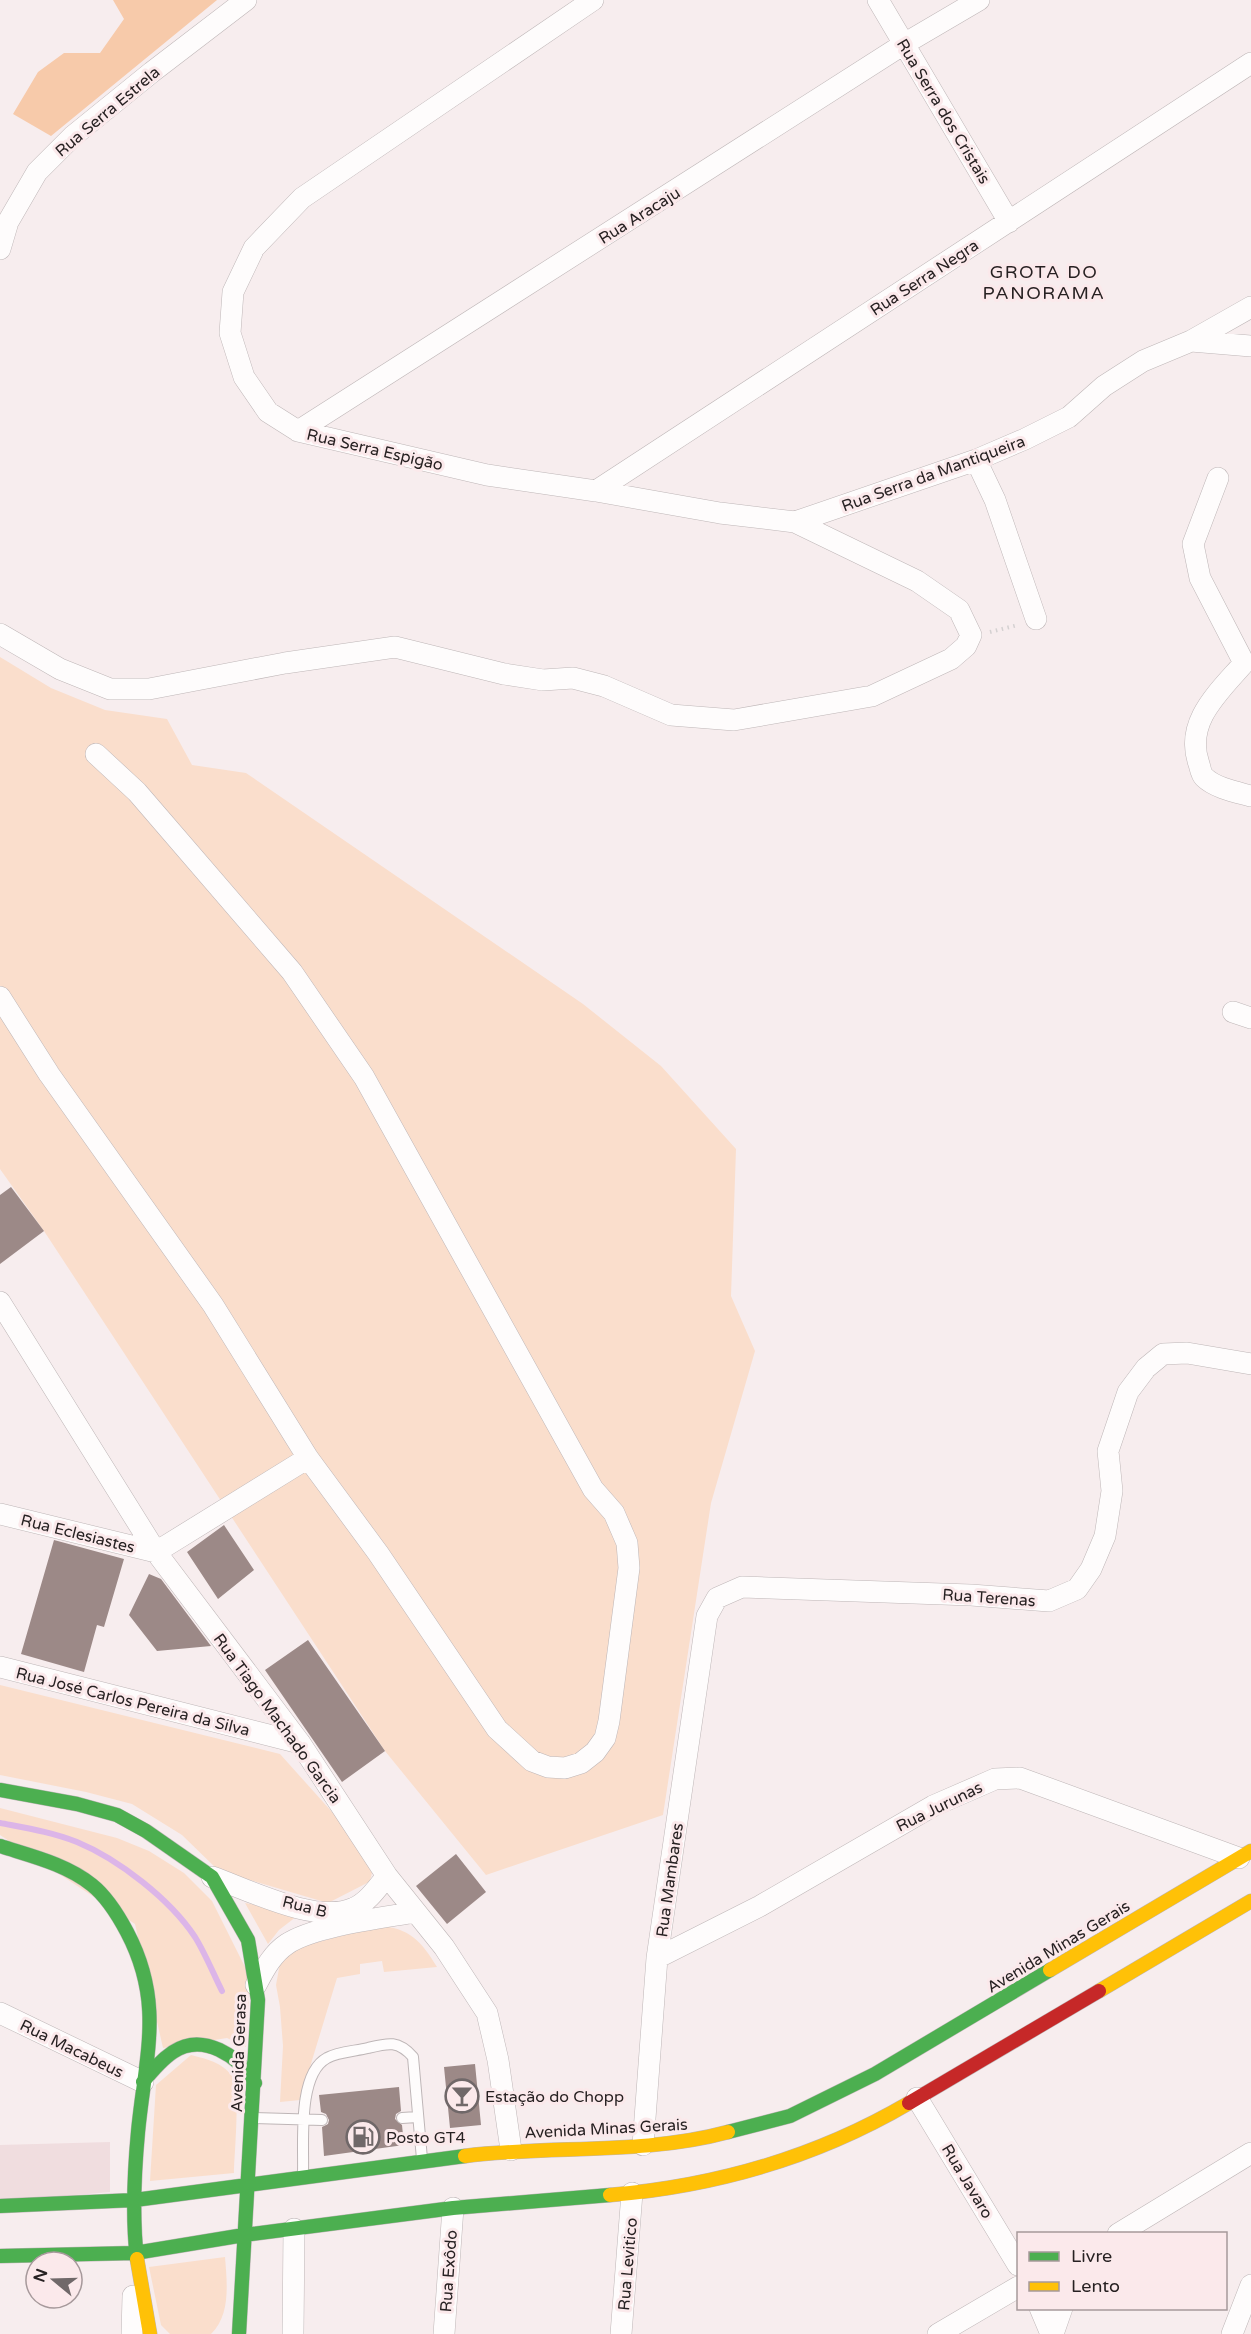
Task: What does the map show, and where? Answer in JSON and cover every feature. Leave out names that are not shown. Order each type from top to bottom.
[{"type":"main road","name":"Avenida Gerasa","points":[[0,1790],[77,1803],[117,1815],[146,1831],[212,1876],[248,1940],[258,2000],[253,2118],[244,2235]]},
{"type":"main road","points":[[0,1846],[60,1867],[83,1879],[103,1894],[136,1947],[148,1980],[152,2022],[143,2082],[135,2200],[135,2253],[142,2304],[150,2334]]},
{"type":"main road","name":"Avenida Minas Gerais","points":[[0,2206],[135,2200],[511,2150],[643,2145],[714,2136],[790,2116],[875,2074],[1245,1855]]},
{"type":"main road","points":[[0,2256],[135,2253],[244,2235],[453,2208],[633,2193],[716,2180],[809,2152],[850,2134],[917,2098],[1251,1901]]},
{"type":"main road","points":[[143,2082],[159,2063],[169,2056],[186,2045],[200,2045],[230,2055],[249,2070],[255,2083]]},
{"type":"main road","points":[[239,2334],[244,2235]]},
{"type":"main road","points":[[228,2334],[241,2305]]},
{"type":"street","name":"Rua Serra Estrela","points":[[0,249],[8,222],[38,172],[82,129],[246,0]]},
{"type":"street","name":"Rua Serra Espigão","points":[[593,0],[302,198],[254,248],[233,292],[230,333],[244,377],[268,412],[298,431],[487,475],[596,490],[720,513],[795,522]]},
{"type":"street","name":"Rua Serra dos Cristais","points":[[878,0],[1009,222]]},
{"type":"street","name":"Rua Aracaju","points":[[298,431],[904,44],[979,0]]},
{"type":"street","name":"Rua Serra Negra","points":[[596,490],[1251,63]]},
{"type":"street","name":"Rua Serra da Mantiqueira","points":[[795,522],[976,460],[1070,417],[1104,386],[1143,361],[1191,341],[1251,307]]},
{"type":"street","points":[[1191,341],[1251,346]]},
{"type":"street","points":[[976,460],[995,500],[1036,619]]},
{"type":"street","points":[[1218,478],[1193,544],[1200,578],[1247,669],[1203,711],[1197,731],[1195,754],[1203,776],[1222,787],[1251,796]]},
{"type":"street","points":[[0,634],[60,669],[110,689],[149,689],[285,663],[395,647],[504,674],[543,680],[573,678],[604,686],[671,715],[734,720],[872,696],[951,659],[966,646],[971,635],[959,610],[918,581],[795,522]]},
{"type":"street","points":[[0,997],[49,1074],[213,1305],[308,1458],[378,1553],[497,1730],[532,1761],[548,1767],[565,1768],[582,1763],[595,1752],[605,1738],[629,1568],[627,1543],[614,1513],[593,1489],[364,1077],[292,972],[137,792],[96,754]]},
{"type":"street","name":"Rua Tiago Machado Garcia","points":[[0,1302],[156,1552],[300,1743],[387,1876],[444,1947],[487,2013],[498,2060],[511,2150]]},
{"type":"street","name":"Rua Terenas","points":[[707,1616],[717,1598],[741,1587],[971,1595],[1049,1601],[1077,1589],[1091,1569],[1105,1536],[1112,1491],[1108,1451],[1128,1392],[1146,1368],[1163,1354],[1186,1353],[1251,1364]]},
{"type":"street","points":[[156,1552],[308,1458]]},
{"type":"street","name":"Rua Eclesiastes","points":[[0,1514],[156,1552]]},
{"type":"street","name":"Rua Mambares","points":[[643,2145],[657,1958],[707,1616]]},
{"type":"street","name":"Rua José Carlos Pereira da Silva","points":[[0,1667],[300,1743]]},
{"type":"street","name":"Rua Jurunas","points":[[657,1958],[760,1906],[933,1806],[995,1779],[1020,1778],[1245,1855]]},
{"type":"street","name":"Rua B","points":[[212,1876],[321,1913],[340,1913],[356,1907],[387,1876]]},
{"type":"street","name":"Rua B","points":[[256,1985],[268,1963],[288,1944],[362,1921],[415,1912]]},
{"type":"street","name":"Rua Macabeus","points":[[0,2013],[143,2082]]},
{"type":"street","name":"Rua Javaro","points":[[917,2098],[1017,2263]]},
{"type":"street","points":[[1121,2232],[1251,2153]]},
{"type":"street","name":"Rua Levitico","points":[[621,2334],[633,2193]]},
{"type":"street","name":"Rua Exôdo","points":[[444,2334],[453,2208]]},
{"type":"street","points":[[293,2334],[294,2229]]},
{"type":"street","points":[[132,2334],[135,2253]]},
{"type":"street","points":[[1232,2334],[1251,2285]]},
{"type":"street","points":[[938,2334],[1017,2288]]},
{"type":"street","points":[[1041,2310],[1052,2334]]},
{"type":"street","points":[[1052,2334],[1061,2310]]},
{"type":"lane","points":[[303,2177],[305,2096],[313,2073],[326,2058],[393,2042],[404,2047],[413,2057],[422,2162]]},
{"type":"lane","points":[[402,2118],[417,2117]]},
{"type":"lane","points":[[253,2118],[322,2120]]},
{"type":"path","points":[[971,635],[1010,628],[1036,619]]},
{"type":"shaded area","points":[[113,0],[217,0],[51,136],[13,114],[38,72],[64,53],[100,53],[124,19]]},
{"type":"shaded area","points":[[0,657],[51,688],[105,710],[167,719],[192,765],[246,773],[583,1004],[661,1066],[736,1149],[731,1296],[755,1351],[711,1503],[663,1815],[486,1875],[385,1751],[44,1231],[0,1169]]},
{"type":"shaded area","points":[[0,1685],[280,1754],[367,1851],[372,1870],[369,1882],[328,1903],[219,1871],[182,1835],[132,1804],[86,1792],[0,1775]]},
{"type":"shaded area","points":[[0,1808],[117,1838],[149,1851],[184,1873],[212,1901],[250,1977],[246,2047],[227,2038],[163,2048],[135,1924],[0,1835]]},
{"type":"shaded area","points":[[245,1903],[301,1913],[279,1930],[268,1944]]},
{"type":"shaded area","points":[[378,1926],[398,1929],[414,1938],[426,1950],[437,1967],[384,1972],[382,1961],[360,1964],[360,1974],[337,1978],[300,2100],[280,2102],[283,2046],[276,1985],[280,1963],[296,1948]]},
{"type":"shaded area","points":[[191,2055],[219,2064],[228,2071],[235,2083],[237,2107],[234,2173],[150,2181],[156,2085]]},
{"type":"shaded area","points":[[110,2142],[110,2192],[0,2202],[0,2145]]},
{"type":"shaded area","points":[[225,2257],[225,2308],[217,2326],[211,2334],[170,2334],[161,2325],[149,2267]]},
{"type":"building","points":[[11,1187],[44,1231],[0,1264],[0,1195]]},
{"type":"building","points":[[224,1525],[254,1570],[218,1599],[187,1552]]},
{"type":"building","points":[[54,1540],[124,1559],[104,1627],[97,1625],[84,1672],[21,1654]]},
{"type":"building","points":[[149,1574],[161,1579],[211,1646],[157,1651],[129,1615]]},
{"type":"building","points":[[308,1640],[385,1751],[342,1782],[265,1670]]},
{"type":"building","points":[[456,1854],[486,1892],[447,1924],[416,1886]]},
{"type":"building","name":"Estação do Chopp","points":[[475,2064],[481,2125],[450,2128],[444,2067]]},
{"type":"building","name":"Posto GT4","points":[[399,2087],[401,2111],[396,2114],[395,2119],[402,2125],[404,2145],[324,2156],[322,2127],[328,2124],[329,2120],[326,2114],[321,2112],[319,2095]]},
{"type":"waterway","points":[[0,1823],[49,1833],[77,1842],[93,1849],[142,1882],[172,1909],[195,1937],[222,1991]]},
{"type":"traffic: fast","points":[[0,1790],[77,1804],[117,1815],[146,1831],[212,1877],[248,1940],[258,2000],[239,2334]]},
{"type":"traffic: fast","points":[[0,1846],[60,1866],[92,1885],[103,1895],[116,1913],[139,1958],[146,1983],[149,2031],[135,2164],[134,2212],[137,2259]]},
{"type":"traffic: fast","points":[[728,2132],[790,2116],[875,2074],[1050,1970]]},
{"type":"traffic: fast","points":[[143,2082],[173,2052],[184,2046],[196,2045],[208,2046],[230,2056],[240,2064],[255,2083]]},
{"type":"traffic: fast","points":[[0,2206],[135,2200],[465,2156]]},
{"type":"traffic: fast","points":[[0,2256],[135,2253],[244,2235],[453,2208],[610,2195]]},
{"type":"traffic: slow","points":[[1050,1970],[1251,1851]]},
{"type":"traffic: slow","points":[[1099,1991],[1251,1901]]},
{"type":"traffic: slow","points":[[610,2195],[688,2184],[765,2166],[838,2139],[909,2103]]},
{"type":"traffic: slow","points":[[465,2156],[663,2144],[728,2132]]},
{"type":"traffic: slow","points":[[137,2259],[150,2334]]},
{"type":"traffic: jam","points":[[909,2103],[1099,1991]]},
{"type":"place","name":"Estação do Chopp","points":[[462,2096]]},
{"type":"place","name":"Posto GT4","points":[[363,2137]]},
{"type":"district","name":"GROTA DO PANORAMA","points":[[1044,282]]}]
